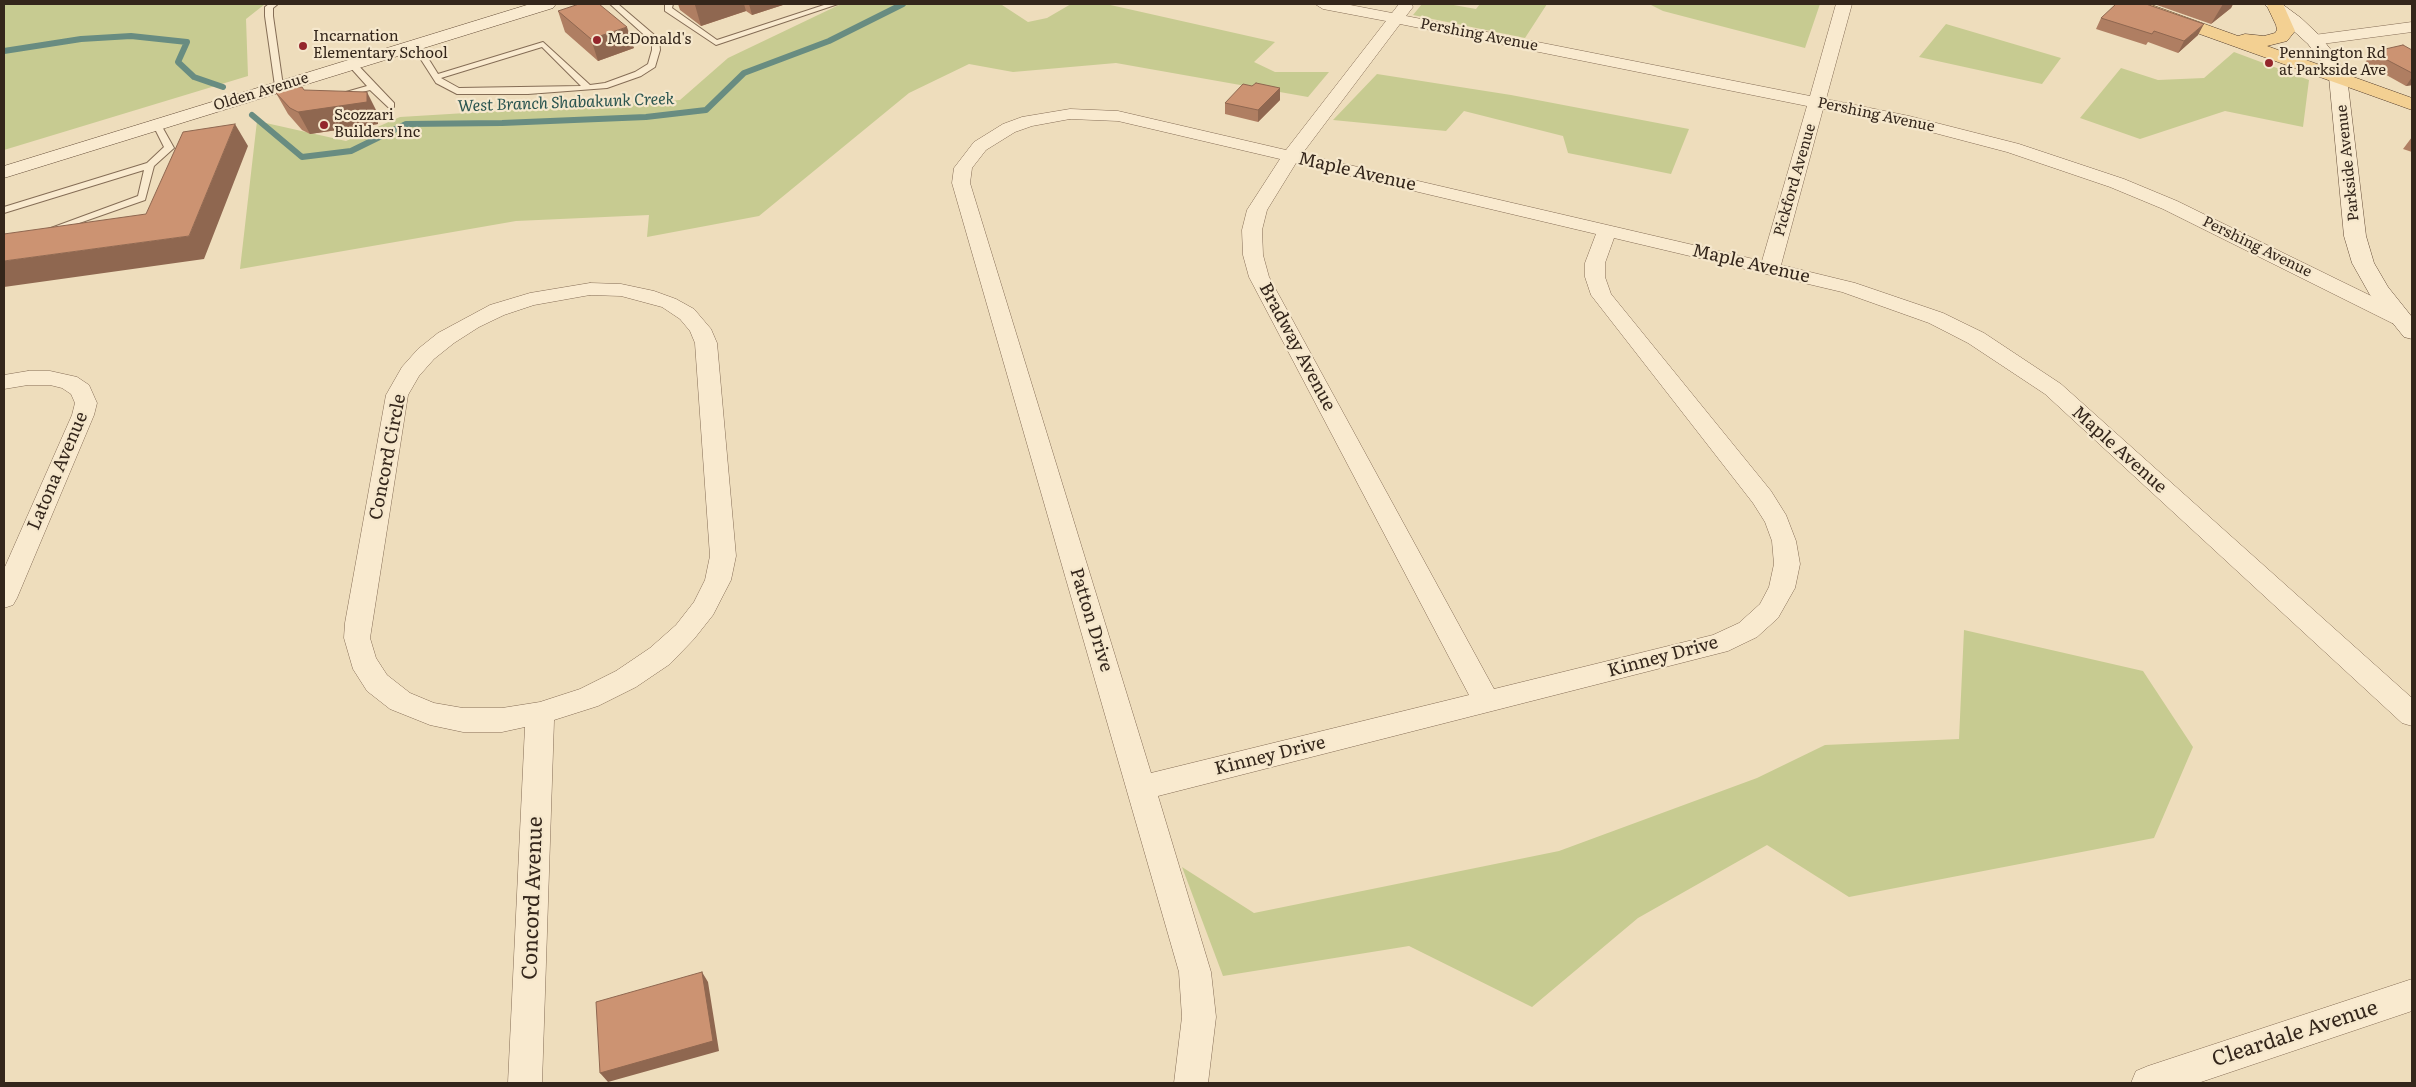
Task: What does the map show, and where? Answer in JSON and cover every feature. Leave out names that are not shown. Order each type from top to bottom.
[{"type":"main road","name":"Olden Avenue","points":[[4,172],[547,4]]},
{"type":"main road","points":[[2133,4],[2412,104]]},
{"type":"main road","points":[[2220,35],[2264,41],[2281,37],[2286,31],[2285,24],[2274,5]]},
{"type":"main road","name":"Parkside Avenue","points":[[2274,5],[2314,40],[2329,59],[2338,77],[2355,236],[2363,263],[2378,290],[2406,325]]},
{"type":"street","name":"Pershing Avenue","points":[[1323,4],[1402,11],[1961,133],[2013,148],[2100,177],[2223,229],[2406,325]]},
{"type":"street","name":"Pickford Avenue","points":[[1770,268],[1844,4]]},
{"type":"street","name":"Bradway Avenue","points":[[1402,11],[1291,156],[1264,197],[1257,210],[1252,230],[1253,255],[1260,277],[1487,702]]},
{"type":"street","points":[[2314,40],[2412,27]]},
{"type":"street","name":"Maple Avenue","points":[[967,160],[980,146],[1009,128],[1048,117],[1093,114],[1118,116],[1770,268],[1848,287],[1890,300],[1968,334],[2018,364],[2053,389],[2412,715]]},
{"type":"street","name":"Patton Drive","points":[[967,160],[962,176],[963,192],[1195,972],[1199,1017],[1191,1083]]},
{"type":"street","name":"Kinney Drive","points":[[1141,788],[1719,644],[1748,630],[1769,611],[1782,588],[1787,564],[1784,541],[1777,521],[1756,489],[1601,295],[1595,277],[1596,263],[1607,230]]},
{"type":"street","name":"Concord Circle","points":[[614,290],[647,295],[669,303],[687,314],[700,330],[706,343],[723,556],[718,580],[699,614],[685,632],[660,656],[626,679],[588,698],[540,713],[492,720],[463,720],[430,714],[400,701],[377,683],[363,661],[358,638],[358,624],[397,395],[410,372],[426,354],[446,338],[472,322],[497,310],[530,299],[560,292],[614,290]]},
{"type":"street","name":"Latona Avenue","points":[[4,382],[50,378],[69,382],[81,390],[86,403],[83,415],[4,598]]},
{"type":"street","name":"Concord Avenue","points":[[525,1083],[540,713]]},
{"type":"street","name":"Cleardale Avenue","points":[[2148,1083],[2412,995]]},
{"type":"lane","points":[[274,4],[270,7],[269,16],[279,86],[296,104]]},
{"type":"lane","points":[[416,44],[436,77],[446,86],[457,92],[528,91],[588,88],[607,85],[638,74],[652,65],[656,50],[656,41],[614,4]]},
{"type":"lane","points":[[669,4],[668,9],[716,43],[834,4]]},
{"type":"lane","points":[[436,77],[543,44],[588,88]]},
{"type":"lane","points":[[352,64],[391,105]]},
{"type":"lane","points":[[337,98],[372,87]]},
{"type":"lane","points":[[4,210],[150,165],[169,148],[157,125]]},
{"type":"lane","points":[[39,234],[142,198],[150,165]]},
{"type":"green space","points":[[4,4],[265,4],[246,19],[248,76],[4,150]]},
{"type":"green space","points":[[841,4],[1004,4],[1002,5],[1028,22],[1047,18],[1071,4],[1106,4],[1275,42],[1254,62],[1275,72],[1329,72],[1308,97],[1116,63],[1013,72],[969,64],[909,93],[759,216],[647,237],[649,215],[516,221],[240,269],[257,121],[346,141],[400,117],[680,100],[728,58]]},
{"type":"green space","points":[[1422,4],[1448,4],[1476,9],[1480,4],[1547,4],[1525,38],[1413,15]]},
{"type":"green space","points":[[1649,4],[1820,4],[1805,48],[1663,11]]},
{"type":"green space","points":[[1946,24],[2061,58],[2042,84],[1919,57]]},
{"type":"green space","points":[[2234,52],[2309,80],[2303,127],[2225,111],[2140,139],[2080,118],[2121,68],[2158,80],[2204,78]]},
{"type":"green space","points":[[1377,74],[1511,95],[1689,129],[1671,174],[1568,153],[1563,136],[1464,111],[1446,131],[1333,120]]},
{"type":"green space","points":[[1964,630],[2143,671],[2193,747],[2154,838],[1849,897],[1767,845],[1638,918],[1532,1007],[1409,946],[1223,976],[1182,867],[1254,913],[1559,851],[1757,778],[1825,745],[1959,739]]},
{"type":"building","points":[[579,4],[599,4],[627,27],[591,39],[558,11]]},
{"type":"building","points":[[2116,4],[2146,4],[2204,24],[2184,41],[2154,31],[2152,34],[2101,18]]},
{"type":"building","points":[[2403,45],[2412,50],[2412,73],[2372,52]]},
{"type":"building","points":[[1256,83],[1280,88],[1258,110],[1225,103],[1243,84],[1252,86]]},
{"type":"building","points":[[294,87],[302,87],[304,90],[367,92],[367,102],[298,112],[290,108],[276,93]]},
{"type":"building","points":[[235,124],[189,236],[4,261],[4,234],[146,214],[183,132]]},
{"type":"building","points":[[702,972],[713,1041],[600,1073],[596,1002]]},
{"type":"waterway","name":"West Branch Shabakunk Creek","points":[[252,115],[302,157],[351,151],[406,124],[502,123],[646,117],[706,110],[744,73],[829,41],[903,4]]},
{"type":"waterway","name":"West Branch Shabakunk Creek","points":[[4,51],[81,39],[131,36],[187,42],[178,62],[194,77],[223,87]]},
{"type":"place","name":"McDonald's","points":[[597,40]]},
{"type":"place","name":"Incarnation Elementary School","points":[[303,46]]},
{"type":"place","name":"Pennington Rd at Parkside Ave","points":[[2269,63]]},
{"type":"place","name":"Scozzari Builders Inc","points":[[324,125]]}]
